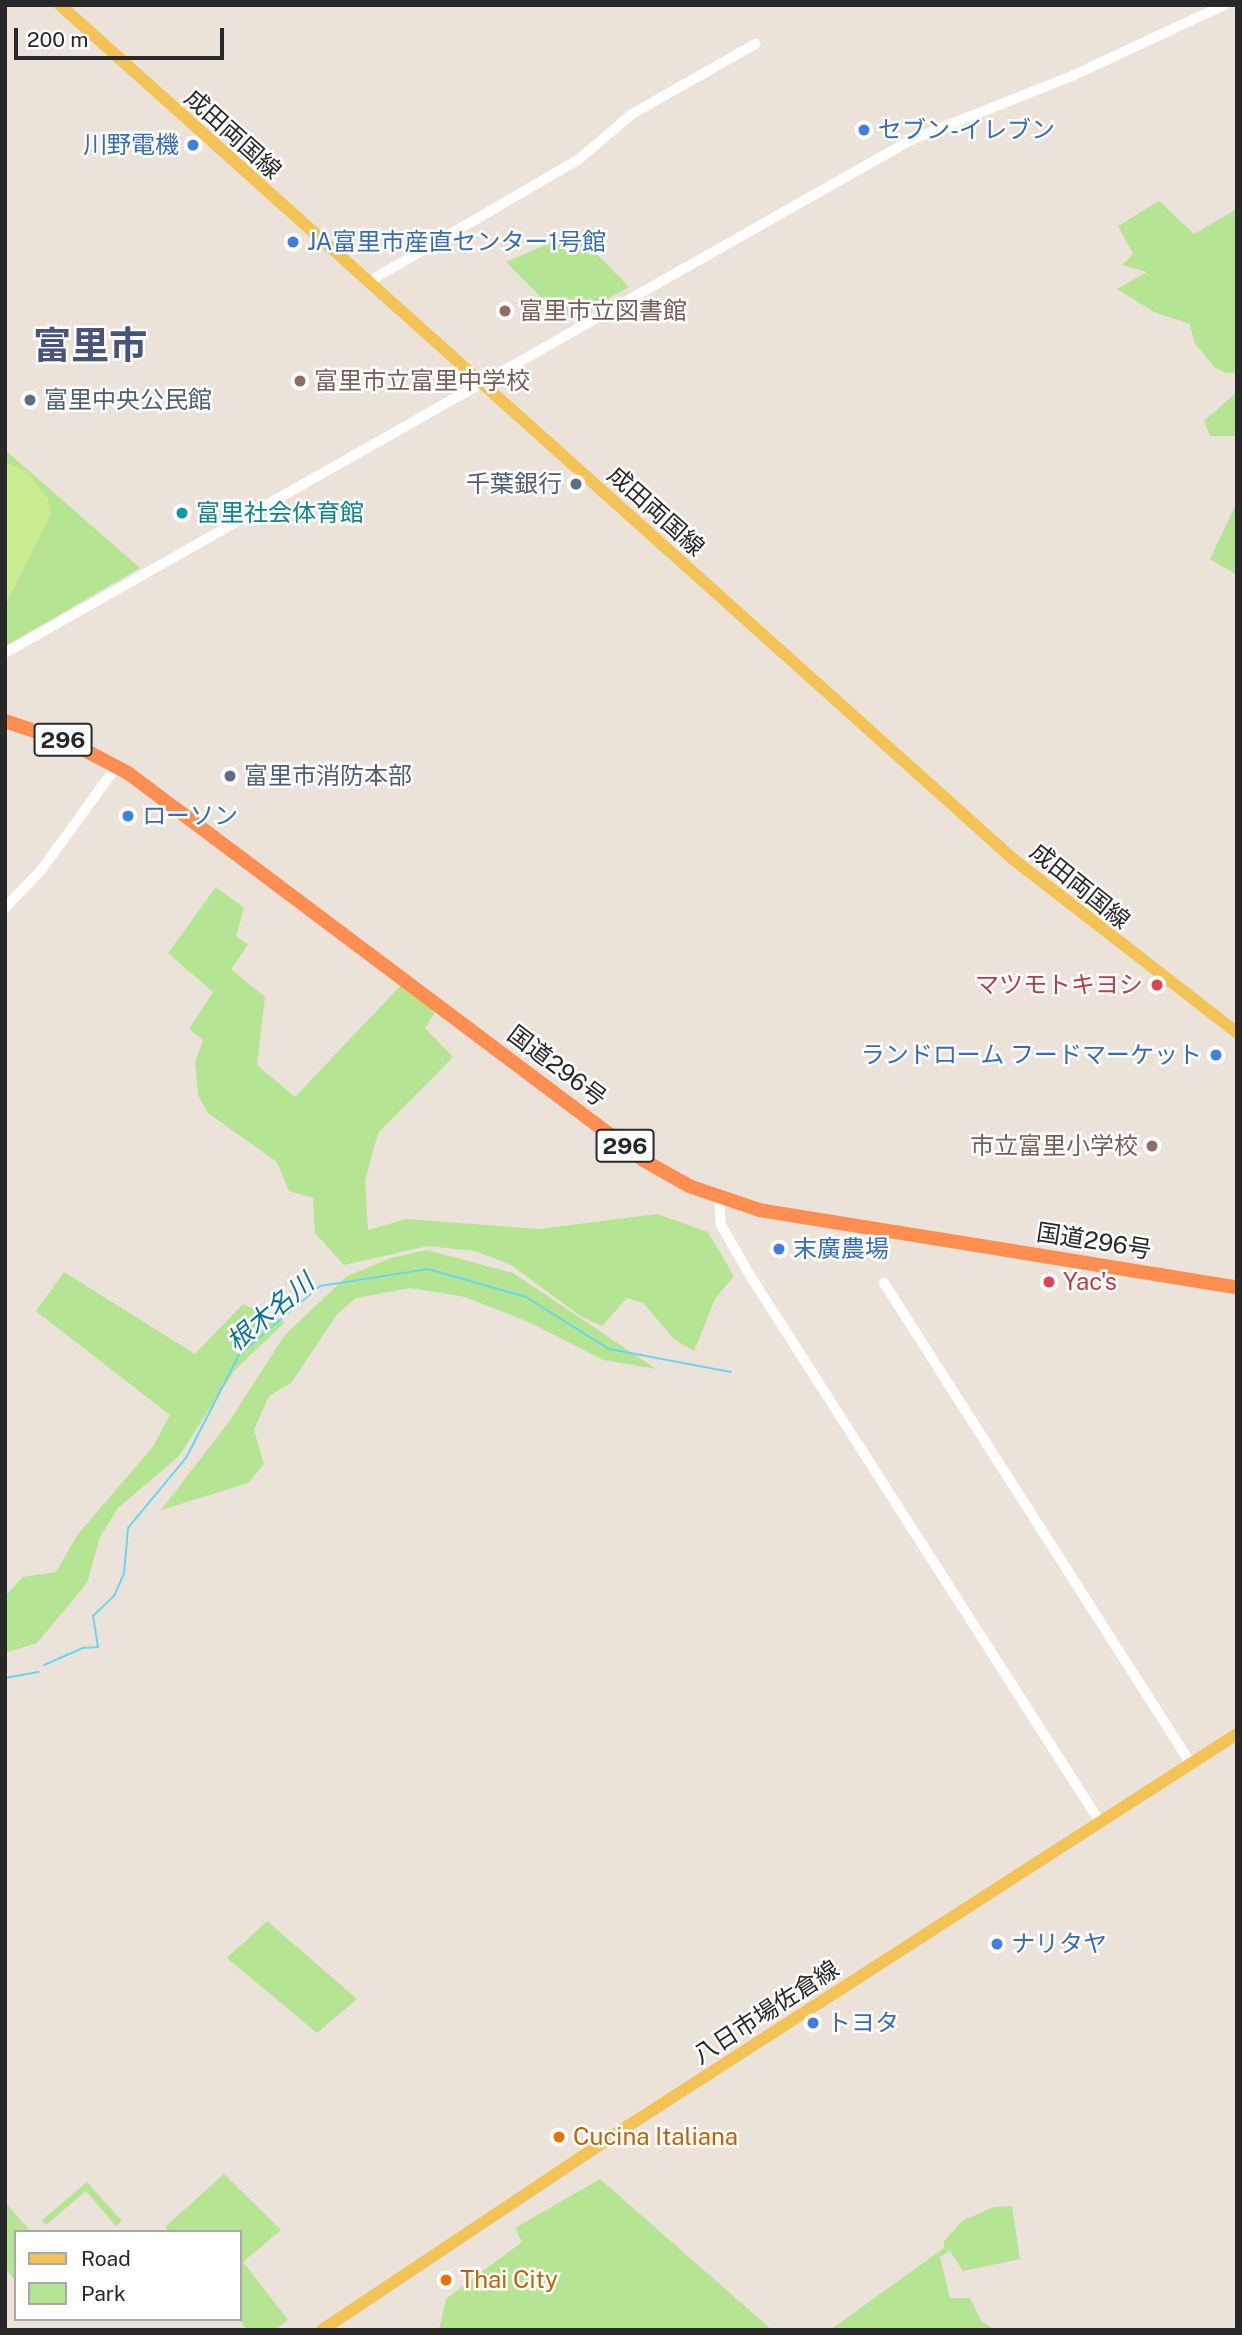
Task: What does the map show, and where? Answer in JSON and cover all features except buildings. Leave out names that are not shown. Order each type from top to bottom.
[{"type":"highway","name":"国道296号","points":[[5,721],[60,739],[116,767],[165,798],[645,1161],[719,1199],[864,1228],[1237,1287]]},
{"type":"main road","name":"成田両国線","points":[[65,7],[480,384],[1061,900],[1237,1033]]},
{"type":"main road","name":"八日市場佐倉線","points":[[322,2330],[628,2126],[1237,1734]]},
{"type":"street","points":[[5,653],[932,130],[1073,75],[1224,5]]},
{"type":"street","points":[[368,282],[579,159],[632,114],[755,44]]},
{"type":"street","points":[[5,908],[42,869],[116,767]]},
{"type":"street","points":[[719,1199],[713,1209],[716,1225],[1100,1822]]},
{"type":"street","points":[[884,1283],[1158,1713],[1188,1759],[1194,1761]]},
{"type":"green space","points":[[1159,201],[1194,234],[1237,209],[1237,372],[1226,373],[1214,367],[1194,342],[1190,324],[1154,312],[1117,289],[1147,272],[1122,265],[1133,254],[1118,226]]},
{"type":"green space","points":[[575,232],[629,287],[566,322],[506,262]]},
{"type":"green space","points":[[1237,392],[1237,436],[1210,436],[1204,421]]},
{"type":"green space","points":[[5,450],[140,568],[5,646]]},
{"type":"green space","points":[[5,462],[29,473],[48,499],[51,514],[5,607]]},
{"type":"green space","points":[[1237,502],[1237,575],[1210,559]]},
{"type":"green space","points":[[216,887],[244,908],[236,936],[248,945],[231,969],[265,997],[257,1065],[295,1097],[401,985],[437,1010],[425,1028],[453,1057],[378,1133],[365,1181],[368,1230],[406,1219],[539,1229],[657,1214],[708,1232],[734,1276],[715,1299],[694,1351],[675,1340],[643,1303],[627,1298],[602,1326],[582,1317],[511,1265],[475,1251],[428,1246],[344,1265],[315,1233],[313,1198],[289,1191],[277,1162],[208,1113],[198,1095],[195,1062],[203,1040],[189,1029],[213,992],[168,953]]},
{"type":"green space","points":[[427,1250],[513,1273],[656,1369],[603,1360],[529,1322],[465,1297],[410,1288],[356,1298],[337,1314],[291,1383],[269,1396],[254,1430],[264,1464],[248,1483],[161,1510],[231,1419],[284,1336],[347,1276],[391,1258]]},
{"type":"green space","points":[[64,1272],[195,1354],[243,1304],[285,1322],[234,1371],[179,1456],[118,1508],[100,1537],[87,1583],[37,1643],[5,1653],[5,1596],[23,1577],[56,1572],[78,1534],[152,1448],[170,1415],[36,1311]]},
{"type":"green space","points":[[267,1921],[357,1999],[317,2033],[227,1958]]},
{"type":"green space","points":[[224,2174],[281,2230],[243,2262],[288,2320],[275,2330],[247,2330],[240,2321],[242,2230],[167,2230],[165,2227]]},
{"type":"green space","points":[[600,2179],[772,2330],[439,2330],[446,2299],[522,2242],[515,2228]]},
{"type":"green space","points":[[87,2182],[122,2221],[116,2226],[86,2191],[46,2225],[42,2220]]},
{"type":"green space","points":[[5,2202],[29,2230],[14,2230],[14,2279],[5,2268]]},
{"type":"green space","points":[[1012,2206],[1020,2259],[963,2271],[950,2251],[940,2257],[950,2298],[970,2298],[981,2321],[995,2330],[830,2330],[944,2248],[944,2241],[962,2221],[994,2207]]},
{"type":"waterway","name":"根木名川","points":[[44,1665],[83,1648],[98,1647],[93,1616],[114,1596],[124,1574],[128,1528],[186,1458],[239,1355],[320,1286],[428,1269],[526,1297],[609,1349],[731,1372]]},
{"type":"waterway","name":"根木名川","points":[[5,1678],[38,1672]]},
{"type":"place","name":"セブン-イレブン","points":[[864,130]]},
{"type":"place","name":"川野電機","points":[[193,145]]},
{"type":"place","name":"JA富里市産直センター1号館","points":[[293,242]]},
{"type":"place","name":"富里市立図書館","points":[[505,311]]},
{"type":"place","name":"富里市立富里中学校","points":[[300,381]]},
{"type":"place","name":"富里中央公民館","points":[[30,400]]},
{"type":"place","name":"千葉銀行","points":[[576,484]]},
{"type":"place","name":"富里社会体育館","points":[[182,513]]},
{"type":"place","name":"富里市消防本部","points":[[230,776]]},
{"type":"place","name":"ローソン","points":[[128,816]]},
{"type":"place","name":"マツモトキヨシ","points":[[1157,985]]},
{"type":"place","name":"ランドローム フードマーケット","points":[[1216,1055]]},
{"type":"place","name":"市立富里小学校","points":[[1152,1146]]},
{"type":"place","name":"末廣農場","points":[[779,1249]]},
{"type":"place","name":"Yac's","points":[[1049,1282]]},
{"type":"place","name":"ナリタヤ","points":[[997,1944]]},
{"type":"place","name":"トヨタ","points":[[813,2023]]},
{"type":"place","name":"Cucina Italiana","points":[[559,2137]]},
{"type":"place","name":"Thai City","points":[[446,2280]]},
{"type":"district","name":"富里市","points":[[90,346]]}]
